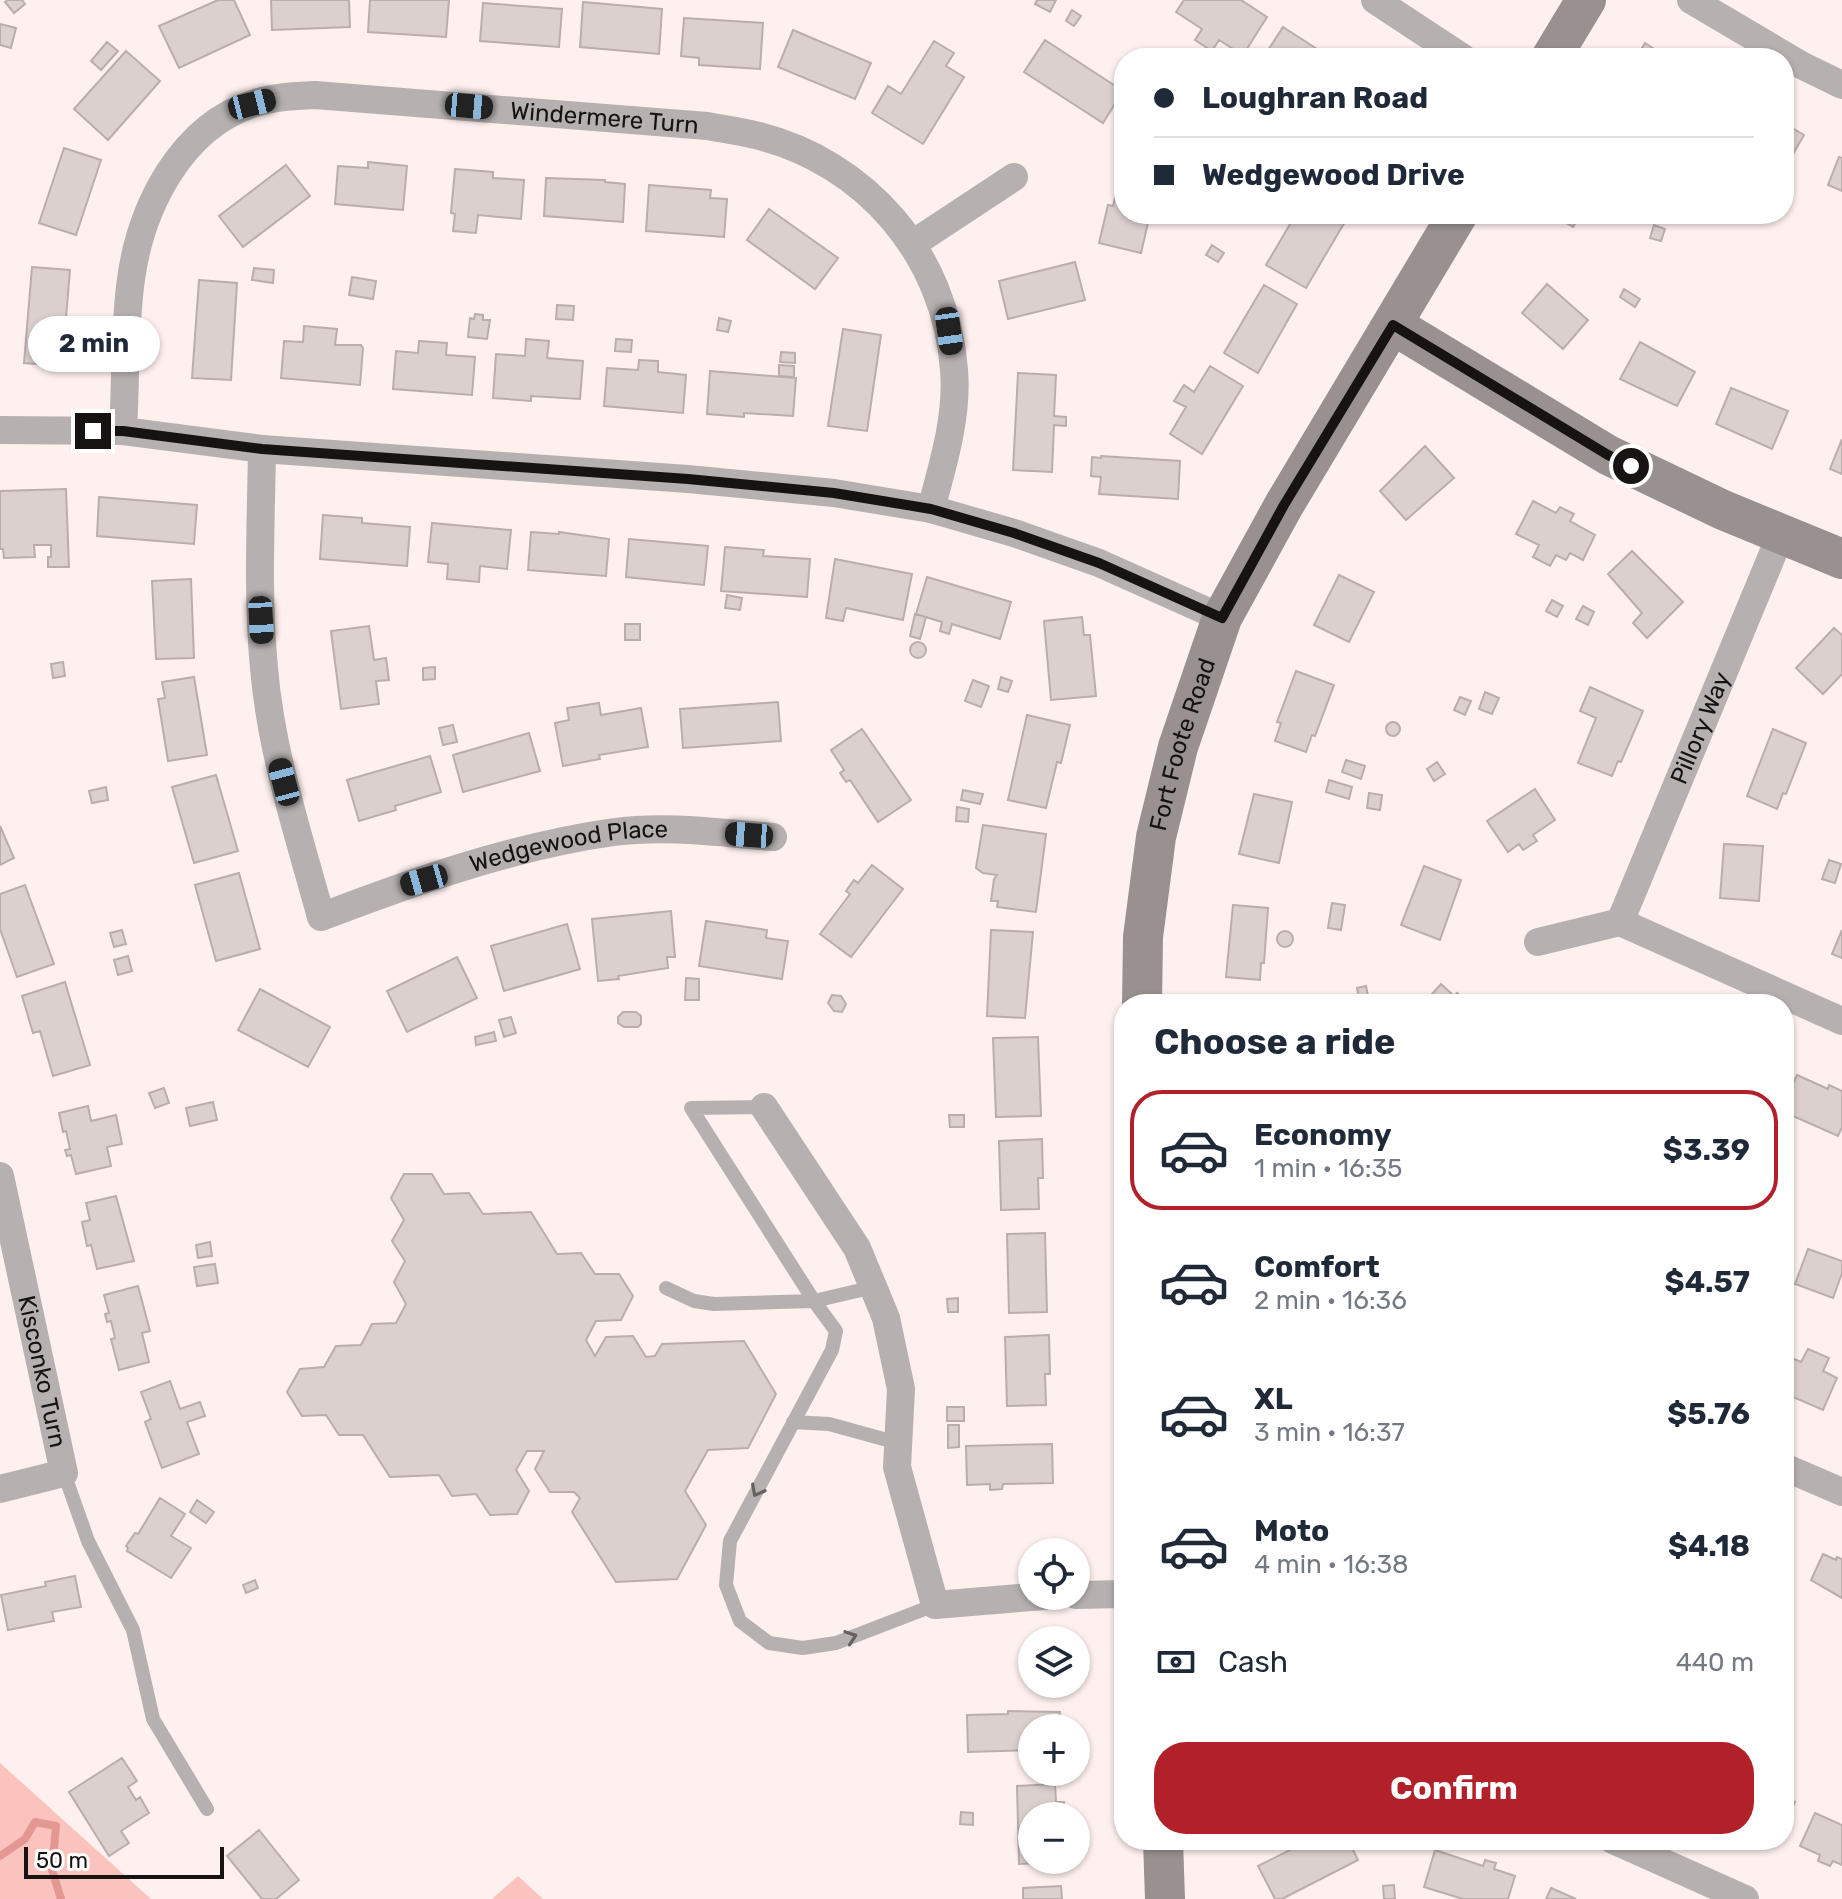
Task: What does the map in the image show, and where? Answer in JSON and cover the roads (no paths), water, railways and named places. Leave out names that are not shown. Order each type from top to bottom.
[{"type":"street","points":[[1375,0],[1448,48]]},
{"type":"street","points":[[1557,48],[1586,0]]},
{"type":"street","points":[[1691,0],[1772,48]]},
{"type":"street","points":[[1794,61],[1842,85]]},
{"type":"street","name":"Windermere Turn","points":[[123,431],[131,278],[143,225],[163,182],[184,151],[204,130],[228,115],[267,100],[315,95],[707,126],[756,135],[796,149],[836,170],[862,188],[914,243],[933,283],[945,319],[955,372],[952,416],[931,509]]},
{"type":"street","points":[[914,243],[1014,177]]},
{"type":"street","name":"Fort Foote Road","points":[[1142,994],[1143,937],[1156,837],[1178,747],[1222,618],[1284,505],[1452,224]]},
{"type":"street","points":[[1393,325],[1608,455],[1723,510],[1842,559]]},
{"type":"street","points":[[0,430],[123,431],[262,449],[688,479],[834,493],[931,509],[1014,533],[1099,563],[1222,618]]},
{"type":"street","name":"Wedgewood Place","points":[[262,449],[260,594],[264,670],[277,755],[321,917],[409,884],[542,845],[601,835],[677,829],[773,837]]},
{"type":"street","name":"Pillory Way","points":[[1620,922],[1781,534]]},
{"type":"street","points":[[1538,942],[1620,922],[1781,994]]},
{"type":"street","points":[[1794,1000],[1842,1021]]},
{"type":"street","points":[[764,1107],[857,1248],[874,1287],[894,1349],[901,1389],[897,1467],[935,1605],[1018,1598]]},
{"type":"street","name":"Kisconko Turn","points":[[0,1176],[64,1473]]},
{"type":"street","points":[[1794,1471],[1842,1492]]},
{"type":"street","points":[[0,1489],[64,1473]]},
{"type":"street","points":[[1090,1595],[1114,1594]]},
{"type":"street","points":[[1163,1850],[1165,1899]]},
{"type":"street","points":[[1635,1850],[1745,1899]]},
{"type":"lane","points":[[764,1107],[691,1108],[836,1331],[832,1350],[730,1541],[726,1585],[740,1621],[769,1643],[803,1648],[836,1643],[935,1605]]},
{"type":"lane","points":[[666,1288],[694,1301],[714,1304],[814,1301],[874,1287]]},
{"type":"lane","points":[[793,1422],[829,1424],[898,1443]]},
{"type":"lane","points":[[64,1473],[88,1541],[133,1630],[153,1719],[207,1809]]},
{"type":"waterway","points":[[0,1856],[25,1839],[35,1822],[56,1826],[52,1870],[61,1899]]}]
